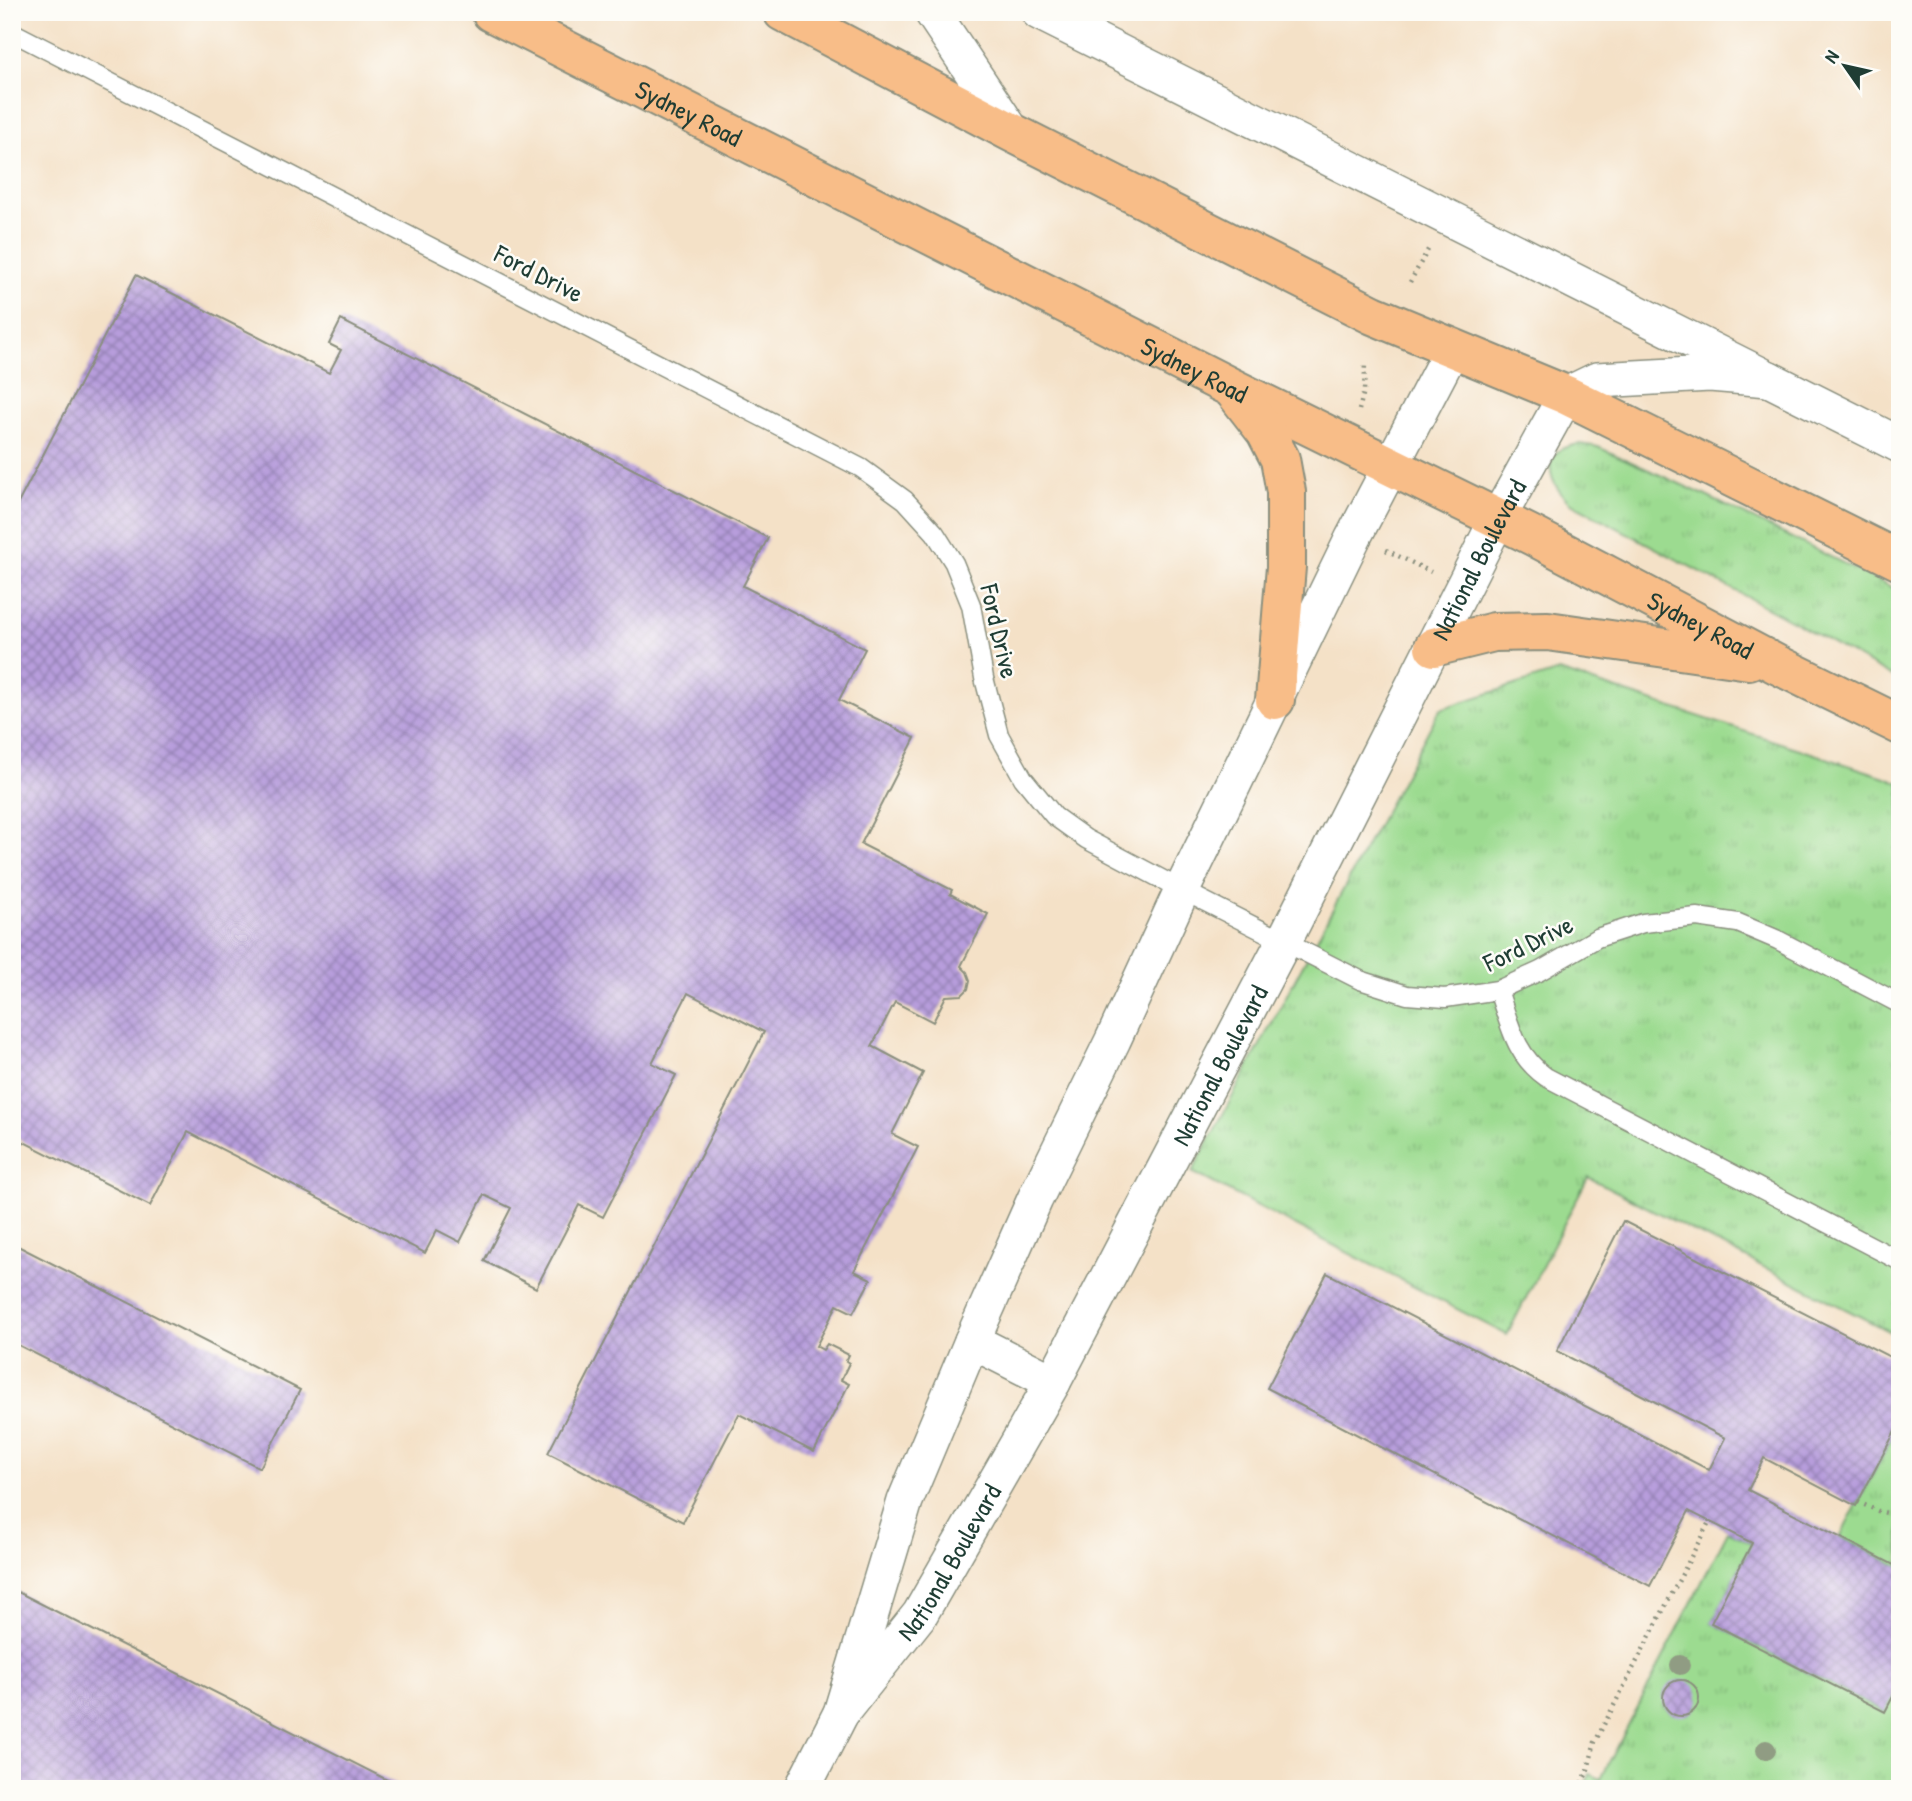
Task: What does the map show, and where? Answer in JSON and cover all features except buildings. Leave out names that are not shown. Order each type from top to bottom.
[{"type":"highway","name":"Sydney Road","points":[[491,12],[1230,387],[1533,536],[1900,725]]},
{"type":"highway","points":[[783,12],[1013,133],[1373,315],[1566,395],[1900,561]]},
{"type":"highway","points":[[1230,387],[1266,432],[1280,459],[1286,492],[1286,567],[1275,701]]},
{"type":"highway","points":[[1434,647],[1494,632],[1548,631],[1779,665]]},
{"type":"street","points":[[932,12],[1013,133]]},
{"type":"street","points":[[1040,12],[1900,445]]},
{"type":"street","name":"National Boulevard","points":[[802,1789],[841,1713],[905,1502],[1035,1199],[1390,464],[1452,349]]},
{"type":"street","points":[[1566,395],[1597,380],[1710,374],[1769,379]]},
{"type":"street","name":"National Boulevard","points":[[841,1713],[920,1614],[1053,1382],[1284,940],[1497,520],[1566,395]]},
{"type":"street","points":[[972,1341],[1053,1382]]},
{"type":"lane","name":"Ford Drive","points":[[12,32],[861,468],[905,500],[935,533],[954,563],[971,605],[984,678],[999,736],[1023,778],[1054,816],[1086,839],[1182,890],[1360,980],[1406,995],[1445,998],[1498,990],[1540,971],[1597,938],[1643,923],[1697,917],[1738,923],[1900,1004]]},
{"type":"lane","points":[[1498,990],[1522,1055],[1531,1067],[1900,1261]]},
{"type":"path","points":[[1410,282],[1430,247]]},
{"type":"path","points":[[1359,412],[1363,400],[1365,363]]},
{"type":"path","points":[[1384,549],[1441,577]]},
{"type":"path","points":[[1858,1503],[1900,1516]]},
{"type":"path","points":[[1578,1789],[1587,1773],[1595,1742],[1709,1522]]},
{"type":"green space","points":[[1581,444],[1598,447],[1700,493],[1900,591],[1900,681],[1569,502],[1555,484],[1551,466],[1558,452]]},
{"type":"green space","points":[[1559,671],[1900,783],[1900,1337],[1588,1177],[1507,1335],[1192,1172],[1440,709]]},
{"type":"green space","points":[[1900,1422],[1900,1568],[1840,1537]]},
{"type":"green space","points":[[1728,1531],[1752,1543],[1712,1623],[1884,1712],[1900,1683],[1900,1789],[1583,1789],[1590,1774],[1601,1779]]}]
